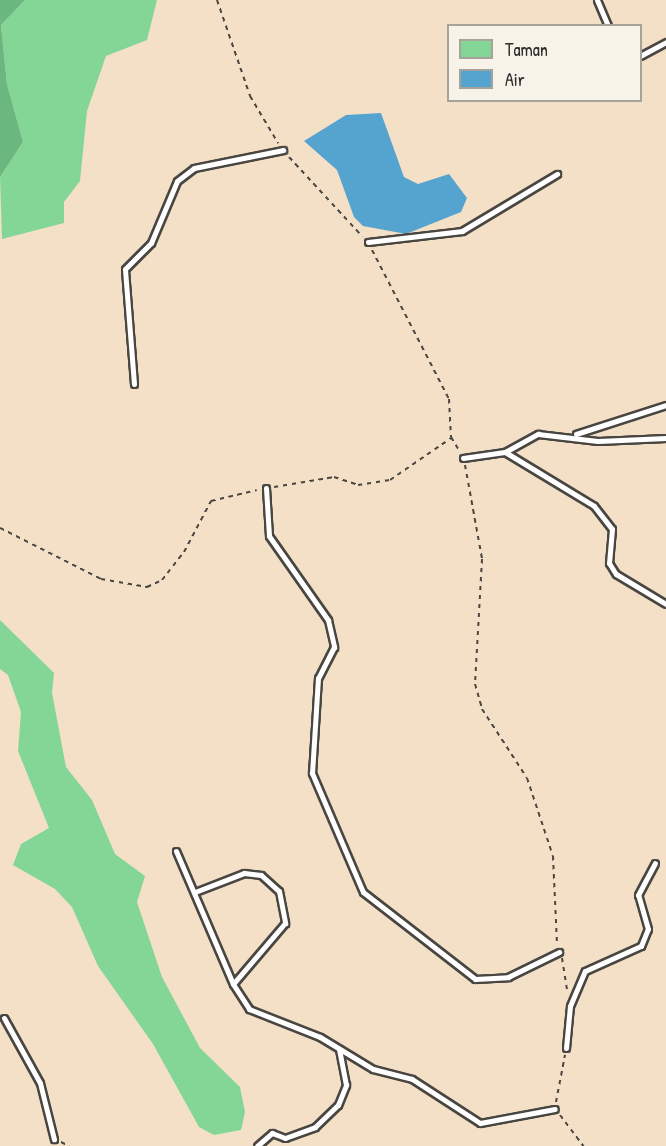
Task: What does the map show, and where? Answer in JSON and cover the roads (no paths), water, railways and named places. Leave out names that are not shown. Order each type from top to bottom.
[{"type":"lane","points":[[597,0],[607,24]]},
{"type":"lane","points":[[642,55],[666,42]]},
{"type":"lane","points":[[134,384],[125,269],[151,243],[177,181],[194,168],[283,150]]},
{"type":"lane","points":[[368,242],[462,231],[557,174]]},
{"type":"lane","points":[[575,434],[666,405]]},
{"type":"lane","points":[[463,458],[505,452],[538,434],[575,434],[598,441],[666,438]]},
{"type":"lane","points":[[505,452],[594,506],[612,529],[609,562],[616,574],[666,604]]},
{"type":"lane","points":[[266,488],[269,536],[328,620],[334,647],[318,678],[312,773],[363,892],[475,979],[508,976],[559,952]]},
{"type":"lane","points":[[176,851],[233,984],[249,1009],[339,1048],[373,1069],[412,1079],[480,1123],[555,1108]]},
{"type":"lane","points":[[566,1048],[570,1006],[585,971],[641,946],[648,929],[638,895],[655,863]]},
{"type":"lane","points":[[195,892],[244,873],[261,875],[279,891],[285,923],[233,984]]},
{"type":"lane","points":[[4,1018],[40,1083],[54,1139]]},
{"type":"lane","points":[[257,1146],[272,1133],[285,1137],[315,1127],[338,1105],[346,1085],[339,1048]]},
{"type":"water","points":[[381,113],[404,177],[418,184],[449,174],[467,198],[461,212],[406,234],[363,226],[354,217],[337,170],[304,141],[346,115]]}]
